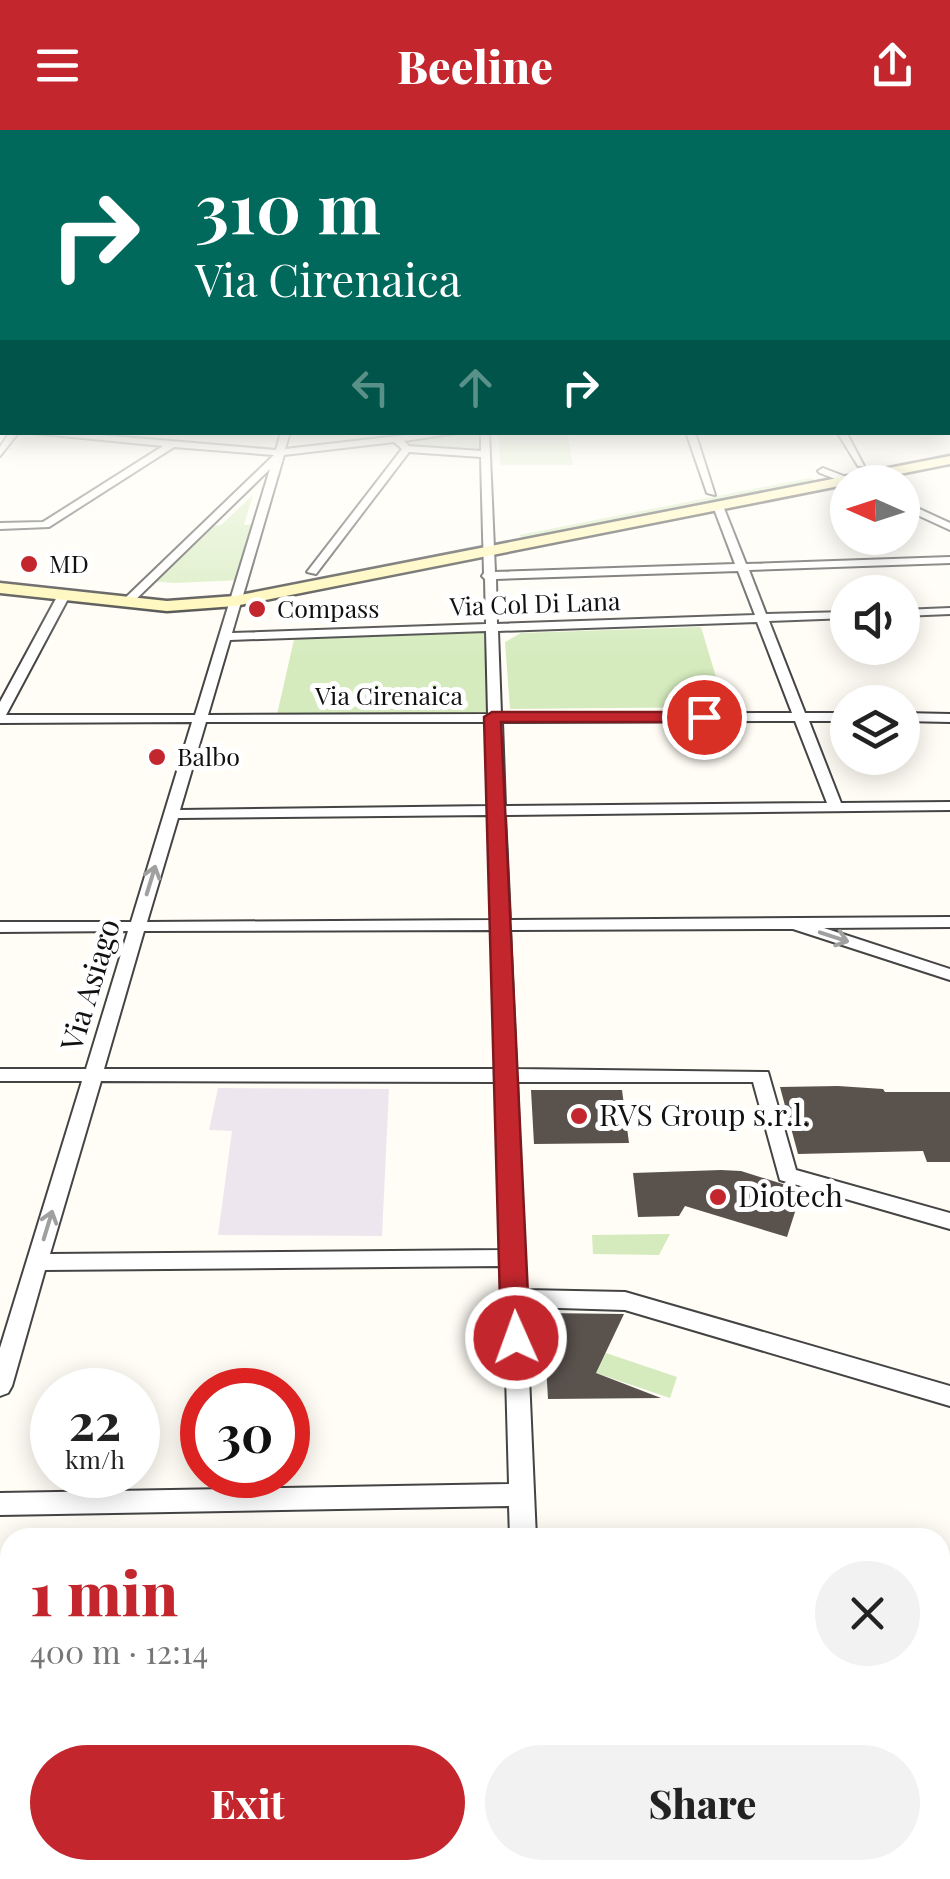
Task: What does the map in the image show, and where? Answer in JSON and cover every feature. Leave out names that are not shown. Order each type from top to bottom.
[{"type":"main road","points":[[715,499],[724,497]]},
{"type":"main road","points":[[237,594],[312,572],[486,544],[733,497]]},
{"type":"main road","points":[[0,573],[133,596],[167,606],[441,559],[486,544]]},
{"type":"main road","points":[[441,559],[487,573]]},
{"type":"main road","points":[[0,588],[64,595],[133,596]]},
{"type":"street","points":[[0,526],[45,525],[92,497]]},
{"type":"street","points":[[133,596],[232,497]]},
{"type":"street","name":"Via Asiago","points":[[0,1386],[266,497]]},
{"type":"street","points":[[312,572],[370,497]]},
{"type":"street","points":[[485,497],[523,1528]]},
{"type":"street","points":[[715,499],[836,808]]},
{"type":"street","points":[[920,513],[950,527]]},
{"type":"street","points":[[487,573],[950,560]]},
{"type":"street","points":[[0,716],[64,595]]},
{"type":"street","points":[[920,612],[950,611]]},
{"type":"street","name":"Via Col Di Lana","points":[[224,637],[830,616]]},
{"type":"street","name":"Via Cirenaica","points":[[0,716],[200,720],[830,717]]},
{"type":"street","points":[[920,718],[950,718]]},
{"type":"street","points":[[171,814],[950,806]]},
{"type":"street","points":[[0,927],[950,922]]},
{"type":"street","points":[[794,924],[950,976]]},
{"type":"street","points":[[0,1075],[762,1076],[786,1175],[950,1220]]},
{"type":"street","points":[[37,1262],[513,1258]]},
{"type":"street","points":[[514,1298],[624,1301],[950,1396]]},
{"type":"street","points":[[0,1504],[522,1496]]},
{"type":"shaded area","points":[[218,1088],[389,1089],[382,1236],[218,1235],[232,1131],[209,1130]]},
{"type":"green space","points":[[253,497],[244,525],[258,524],[242,580],[148,581],[204,527],[221,525]]},
{"type":"green space","points":[[714,497],[740,497],[525,540],[519,535]]},
{"type":"green space","points":[[701,627],[725,707],[510,709],[505,642],[521,633]]},
{"type":"green space","points":[[489,628],[493,717],[276,719],[295,635]]},
{"type":"green space","points":[[670,1234],[659,1255],[593,1254],[592,1235]]},
{"type":"green space","points":[[606,1353],[677,1377],[670,1398],[596,1373]]},
{"type":"building","points":[[838,1086],[885,1092],[950,1092],[950,1162],[927,1162],[923,1151],[798,1154],[780,1087]]},
{"type":"building","name":"RVS Group s.r.l.","points":[[531,1090],[622,1090],[629,1143],[534,1144]]},
{"type":"building","name":"Diotech","points":[[741,1171],[802,1190],[787,1237],[685,1206],[679,1216],[638,1217],[633,1173]]},
{"type":"building","points":[[543,1313],[624,1314],[596,1373],[661,1398],[548,1399]]},
{"type":"place","name":"MD","points":[[29,564]]},
{"type":"place","name":"Compass","points":[[257,609]]},
{"type":"place","name":"Balbo","points":[[157,757]]},
{"type":"place","name":"RVS Group s.r.l.","points":[[579,1116]]},
{"type":"place","name":"Diotech","points":[[718,1197]]},
{"type":"route","points":[[516,1338],[492,717],[704,717]]}]
